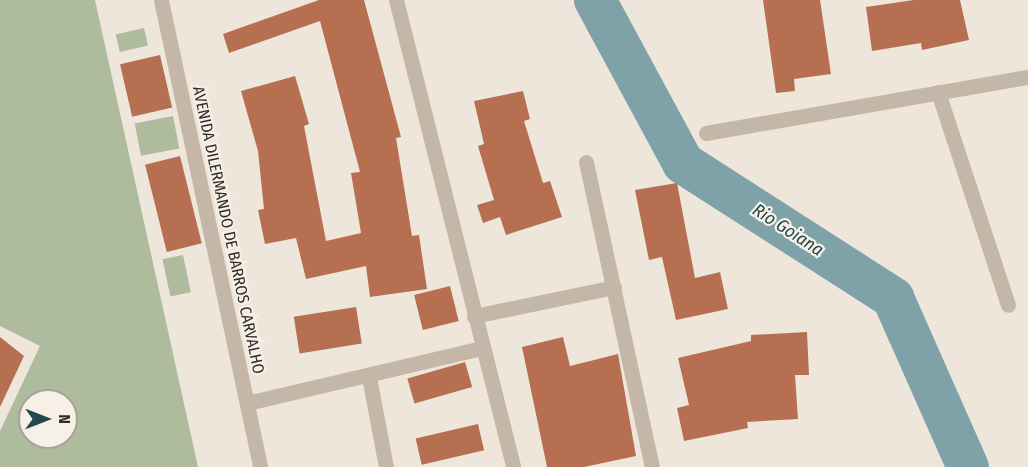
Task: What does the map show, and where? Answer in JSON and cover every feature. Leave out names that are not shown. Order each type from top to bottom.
[{"type":"street","name":"AVENIDA DILERMANDO DE BARROS CARVALHO","points":[[161,0],[260,467]]},
{"type":"street","points":[[396,0],[513,467]]},
{"type":"street","points":[[705,133],[1028,77]]},
{"type":"street","points":[[938,92],[1008,305]]},
{"type":"street","points":[[586,162],[652,467]]},
{"type":"street","points":[[474,316],[614,287]]},
{"type":"street","points":[[247,403],[369,377],[482,348]]},
{"type":"street","points":[[369,377],[386,467]]},
{"type":"green space","points":[[0,0],[95,0],[198,467],[0,467],[0,431],[18,393],[18,449],[78,449],[78,389],[20,389],[40,346],[0,326]]},
{"type":"green space","points":[[144,28],[148,46],[120,52],[116,35]]},
{"type":"green space","points":[[173,116],[179,148],[141,156],[135,123]]},
{"type":"green space","points":[[183,255],[191,292],[170,297],[162,259]]},
{"type":"building","points":[[319,0],[364,0],[401,137],[396,138],[412,236],[419,235],[427,289],[370,297],[366,266],[306,279],[296,238],[265,244],[258,210],[264,209],[258,151],[241,91],[295,76],[309,124],[304,126],[326,241],[361,233],[351,173],[360,172],[320,21],[229,53],[223,34]]},
{"type":"building","points":[[763,0],[820,0],[831,74],[794,79],[795,91],[776,93]]},
{"type":"building","points":[[914,0],[960,0],[969,40],[922,50],[921,43],[872,51],[866,7]]},
{"type":"building","points":[[160,55],[172,108],[132,117],[120,64]]},
{"type":"building","points":[[523,91],[530,119],[524,121],[543,183],[550,181],[562,217],[506,235],[500,217],[483,223],[477,205],[494,200],[478,146],[484,144],[474,101]]},
{"type":"building","points":[[180,156],[202,243],[167,252],[145,165]]},
{"type":"building","points":[[677,183],[695,278],[720,272],[728,309],[676,320],[662,257],[649,260],[635,190]]},
{"type":"building","points":[[450,286],[459,321],[423,330],[414,295]]},
{"type":"building","points":[[356,307],[362,344],[300,353],[294,317]]},
{"type":"building","points":[[807,332],[809,375],[795,375],[798,419],[747,422],[748,428],[684,441],[677,408],[689,405],[678,358],[751,341],[751,335]]},
{"type":"building","points":[[0,337],[24,356],[0,407]]},
{"type":"building","points":[[563,337],[570,366],[618,354],[636,456],[584,467],[547,467],[522,347]]},
{"type":"building","points":[[465,362],[472,387],[414,404],[407,379]]},
{"type":"building","points":[[478,424],[484,450],[422,465],[416,438]]},
{"type":"waterway","name":"Rio Goiana","points":[[595,0],[683,163],[893,298],[968,467]]}]
